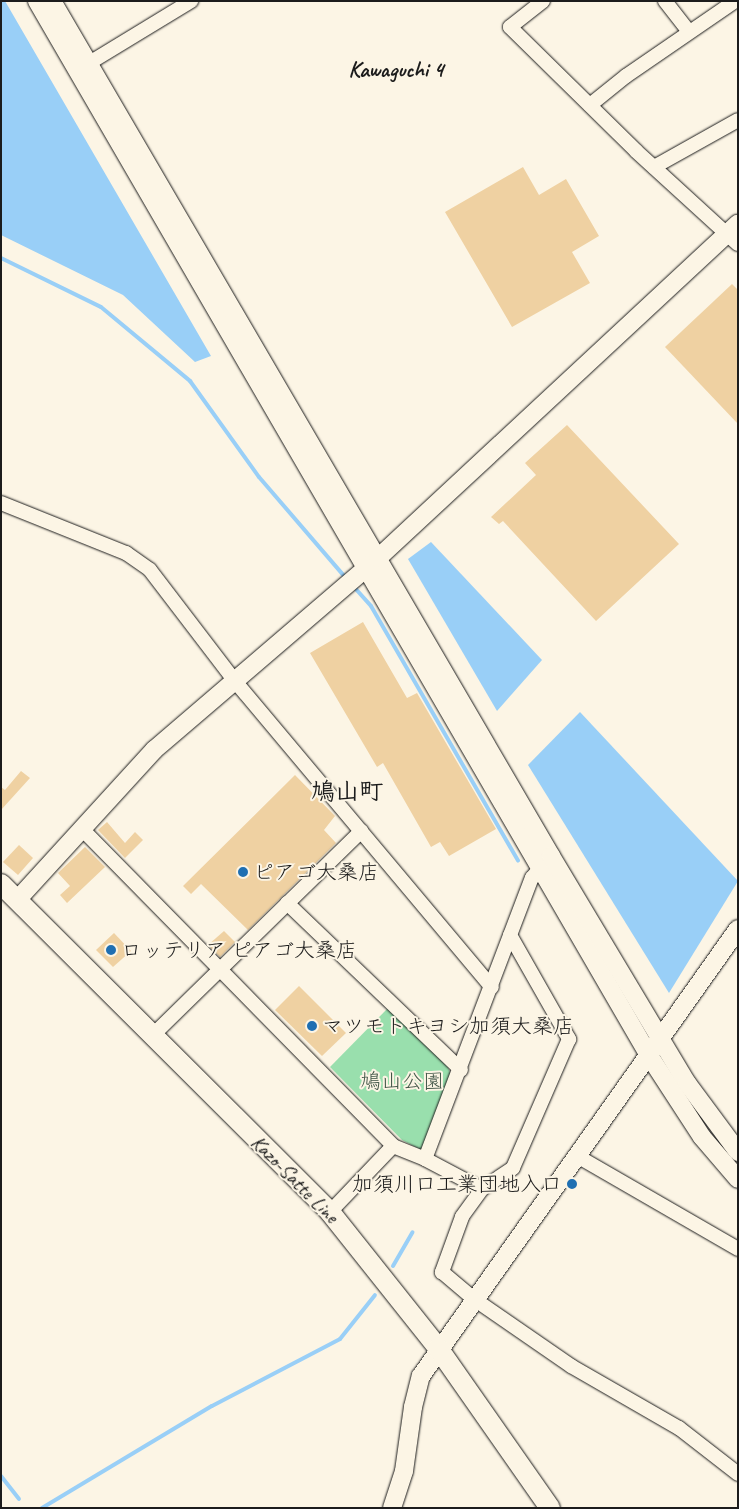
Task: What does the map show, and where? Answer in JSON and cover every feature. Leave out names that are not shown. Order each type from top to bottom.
[{"type":"main road","name":"Kazo-Satte Line","points":[[1,884],[330,1212],[438,1348],[550,1508]]},
{"type":"street","points":[[37,1],[83,67],[373,563],[545,861],[650,1057],[702,1137],[738,1179]]},
{"type":"street","points":[[52,1],[83,67]]},
{"type":"street","points":[[83,67],[191,1]]},
{"type":"street","points":[[18,899],[154,750],[373,563],[734,234],[654,167],[510,27],[543,1]]},
{"type":"street","points":[[665,1],[689,32]]},
{"type":"street","points":[[590,105],[689,32],[735,1]]},
{"type":"street","points":[[654,167],[738,120]]},
{"type":"street","points":[[1,503],[126,553],[150,570],[234,680],[492,987]]},
{"type":"street","points":[[81,828],[393,1146],[425,1159],[482,1189]]},
{"type":"street","points":[[152,1036],[361,830]]},
{"type":"street","points":[[425,1159],[461,1070],[532,878],[545,861]]},
{"type":"street","points":[[545,861],[662,1040],[687,1083],[738,1152]]},
{"type":"street","points":[[287,903],[461,1070]]},
{"type":"street","points":[[392,1508],[404,1471],[416,1390],[438,1348],[650,1057],[738,929]]},
{"type":"street","points":[[510,935],[569,1039],[513,1168],[482,1189],[462,1217],[442,1272],[474,1299],[571,1366],[679,1428],[738,1474]]},
{"type":"street","points":[[330,1212],[393,1146]]},
{"type":"street","points":[[577,1156],[738,1249]]},
{"type":"green space","name":"鳩山公園","points":[[388,1008],[448,1067],[451,1075],[421,1150],[402,1140],[330,1067]]},
{"type":"water","points":[[1,1],[5,1],[211,356],[195,362],[123,295],[1,235]]},
{"type":"water","points":[[431,542],[542,660],[497,711],[408,559]]},
{"type":"water","points":[[580,712],[738,881],[669,993],[528,765]]},
{"type":"building","points":[[523,167],[539,195],[566,179],[599,236],[572,252],[590,283],[512,327],[445,212]]},
{"type":"building","points":[[732,284],[738,290],[738,424],[665,347]]},
{"type":"building","points":[[567,425],[679,544],[596,621],[503,521],[499,524],[491,517],[536,475],[525,463]]},
{"type":"building","points":[[363,622],[407,698],[417,693],[496,829],[449,856],[440,842],[431,847],[383,763],[377,767],[310,653]]},
{"type":"building","points":[[21,771],[30,778],[1,810],[1,787],[5,790]]},
{"type":"building","points":[[295,775],[335,816],[324,830],[336,843],[248,930],[201,884],[191,894],[183,886]]},
{"type":"building","points":[[107,822],[125,843],[135,832],[143,840],[125,858],[98,830]]},
{"type":"building","points":[[19,845],[33,858],[18,875],[3,862]]},
{"type":"building","points":[[85,847],[105,867],[67,903],[60,895],[70,886],[58,873]]},
{"type":"building","points":[[224,931],[235,942],[220,957],[208,945]]},
{"type":"building","points":[[114,933],[131,951],[113,967],[96,950]]},
{"type":"building","points":[[299,986],[346,1033],[322,1056],[275,1010]]},
{"type":"waterway","points":[[1,258],[101,307],[190,381],[259,477],[346,578]]},
{"type":"waterway","points":[[354,587],[371,606],[518,861]]},
{"type":"waterway","points":[[393,1266],[413,1232]]},
{"type":"waterway","points":[[42,1508],[212,1406],[340,1339],[375,1295]]},
{"type":"waterway","points":[[1,1476],[19,1499]]},
{"type":"place","name":"ピアゴ大桑店","points":[[243,872]]},
{"type":"place","name":"ロッテリア ピアゴ大桑店","points":[[111,950]]},
{"type":"place","name":"マツモトキヨシ加須大桑店","points":[[312,1026]]},
{"type":"place","name":"加須川口工業団地入口","points":[[572,1184]]},
{"type":"district","name":"Kawaguchi 4","points":[[396,71]]},
{"type":"district","name":"鳩山町","points":[[347,792]]}]
